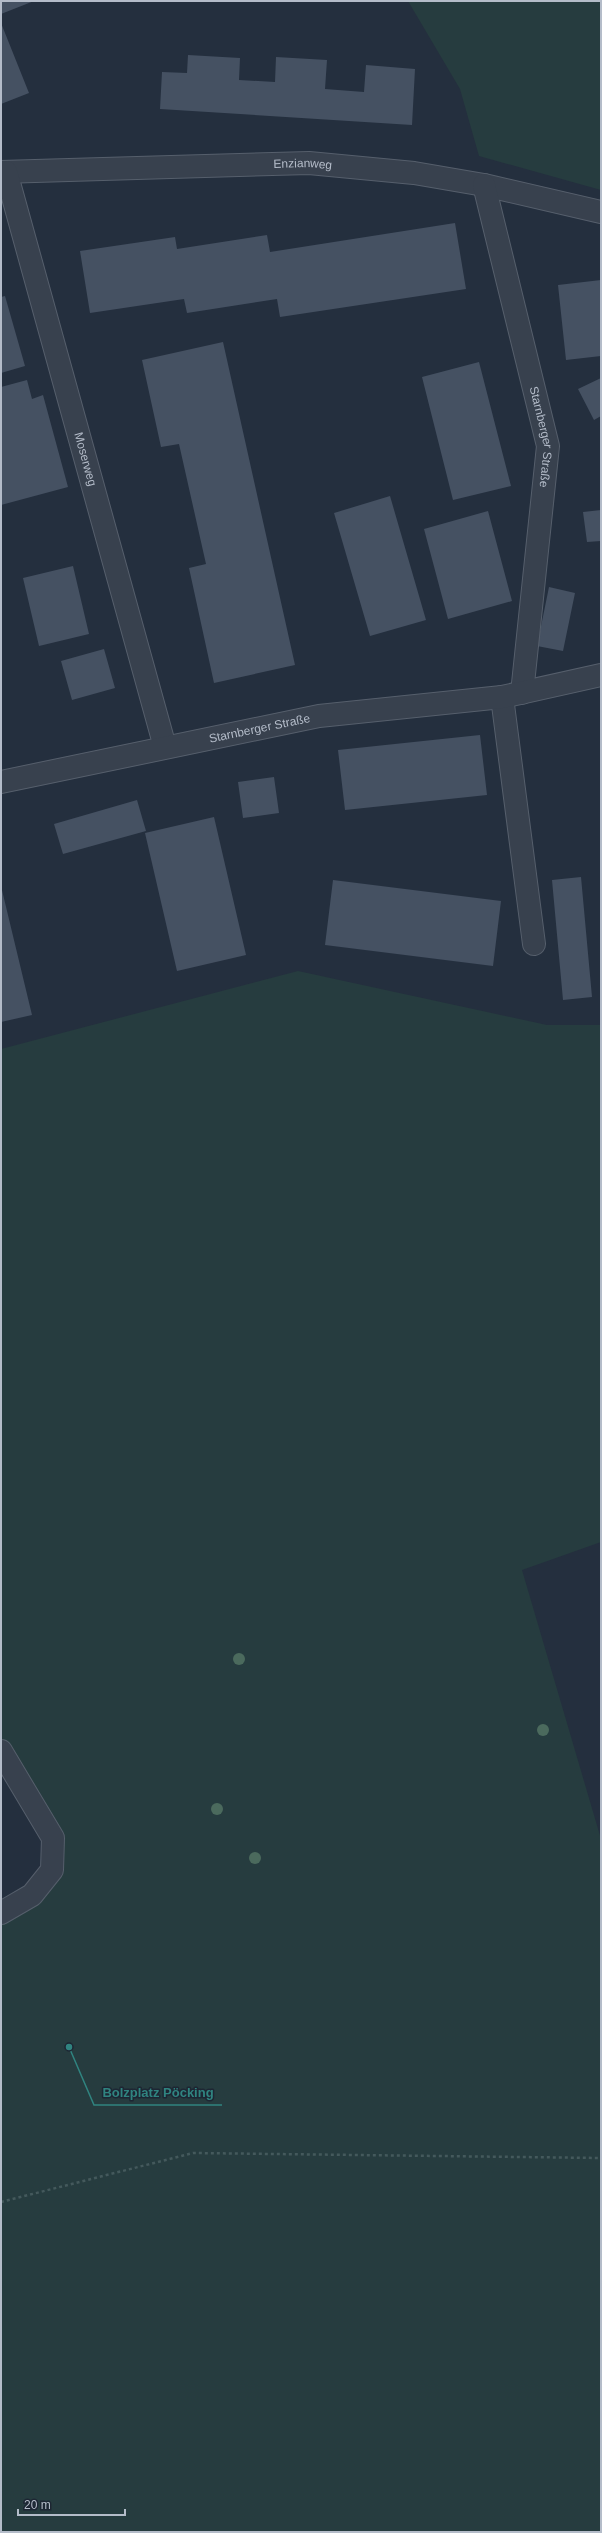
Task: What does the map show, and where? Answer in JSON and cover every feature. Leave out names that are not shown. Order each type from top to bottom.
[{"type":"street","name":"Enzianweg","points":[[4,172],[309,163],[414,173],[484,185],[601,212]]},
{"type":"street","name":"Moserweg","points":[[4,172],[165,747]]},
{"type":"street","name":"Starnberger Straße","points":[[484,185],[548,446],[512,695]]},
{"type":"street","name":"Starnberger Straße","points":[[1,782],[320,716],[512,695],[601,675]]},
{"type":"street","points":[[512,695],[534,944]]},
{"type":"street","points":[[1,1751],[53,1838],[52,1870],[32,1895],[1,1913]]},
{"type":"path","points":[[1,2202],[193,2153],[601,2158]]},
{"type":"green space","points":[[408,1],[601,1],[601,190],[479,156],[460,89]]},
{"type":"green space","points":[[298,971],[547,1025],[601,1025],[601,1542],[522,1570],[601,1839],[601,2532],[1,2532],[1,1922],[36,1901],[58,1836],[1,1738],[1,1049]]},
{"type":"building","points":[[1,1],[34,1],[1,14]]},
{"type":"building","points":[[1,23],[29,93],[1,104]]},
{"type":"building","points":[[188,55],[240,58],[239,80],[275,82],[276,57],[327,60],[325,89],[364,92],[366,65],[415,69],[412,125],[160,109],[162,72],[187,73]]},
{"type":"building","points":[[455,223],[466,289],[280,317],[277,299],[187,313],[184,299],[90,313],[80,251],[175,237],[177,249],[267,235],[270,252]]},
{"type":"building","points":[[601,280],[601,356],[566,360],[558,285]]},
{"type":"building","points":[[5,296],[25,366],[1,373],[1,297]]},
{"type":"building","points":[[223,342],[295,665],[214,683],[189,568],[206,564],[179,444],[161,447],[142,360]]},
{"type":"building","points":[[479,362],[511,486],[453,500],[422,377]]},
{"type":"building","points":[[601,378],[601,416],[594,420],[578,389]]},
{"type":"building","points":[[27,380],[32,399],[43,395],[68,487],[1,505],[1,387]]},
{"type":"building","points":[[390,496],[426,620],[370,636],[334,513]]},
{"type":"building","points":[[601,510],[601,541],[587,542],[583,512]]},
{"type":"building","points":[[488,511],[512,601],[448,619],[424,529]]},
{"type":"building","points":[[73,566],[89,634],[39,646],[23,578]]},
{"type":"building","points":[[549,587],[575,593],[563,651],[537,646]]},
{"type":"building","points":[[104,649],[115,688],[72,700],[61,661]]},
{"type":"building","points":[[480,735],[487,795],[345,810],[338,750]]},
{"type":"building","points":[[274,777],[279,813],[243,818],[238,782]]},
{"type":"building","points":[[137,800],[146,831],[63,854],[54,824]]},
{"type":"building","points":[[214,817],[246,955],[177,971],[145,833]]},
{"type":"building","points":[[581,877],[592,997],[563,1000],[552,880]]},
{"type":"building","points":[[333,880],[501,901],[493,966],[325,945]]},
{"type":"building","points":[[1,886],[32,1015],[1,1022]]},
{"type":"place","name":"Bolzplatz Pöcking","points":[[69,2047]]}]
